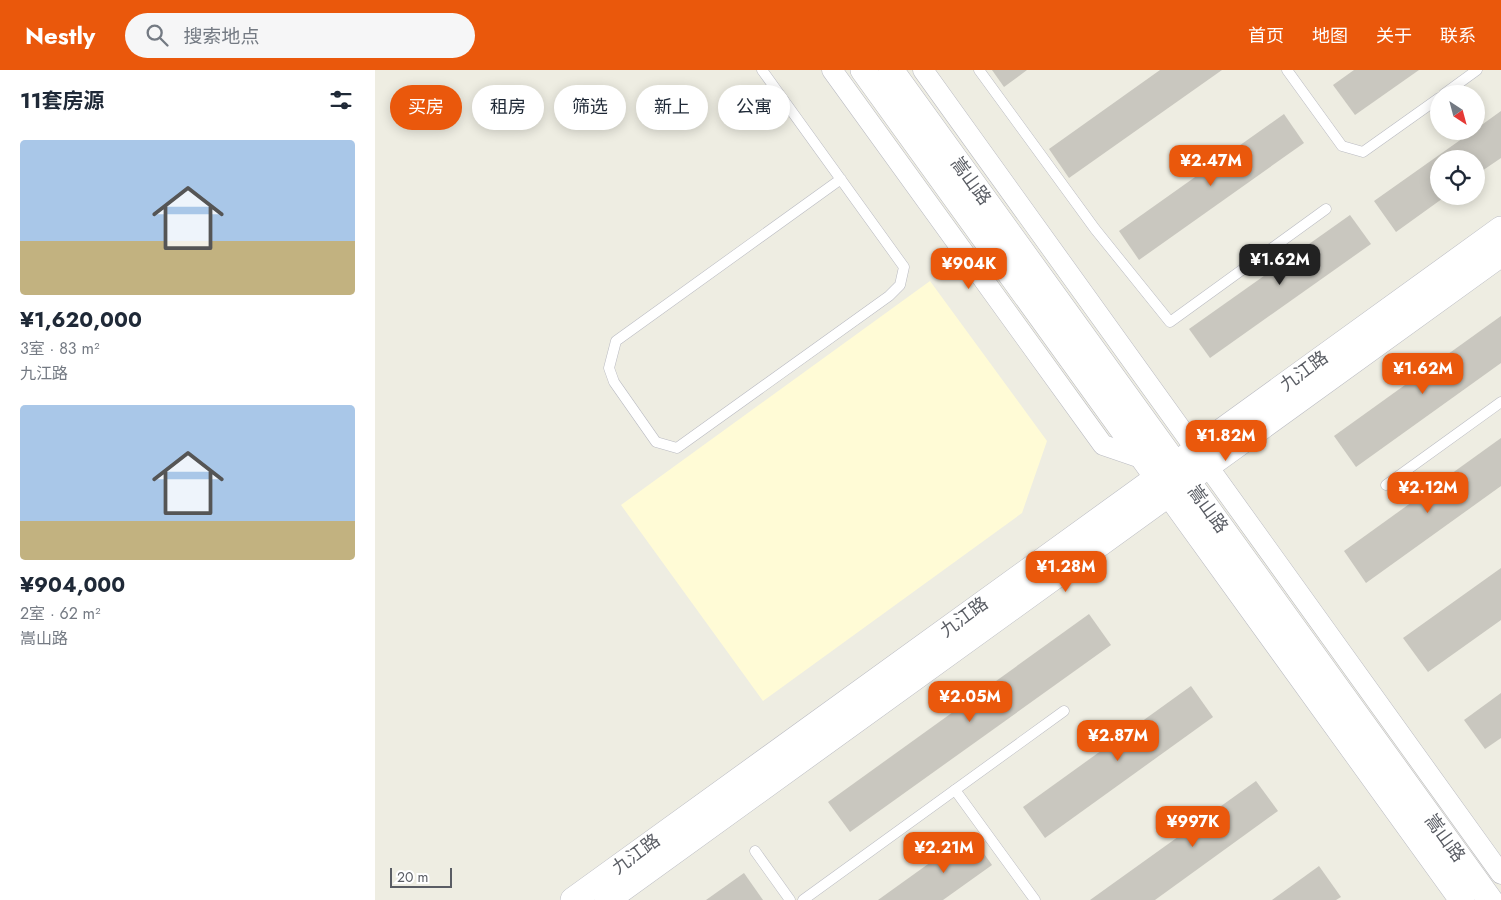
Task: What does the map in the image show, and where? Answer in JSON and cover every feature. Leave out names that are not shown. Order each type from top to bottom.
[{"type":"street","points":[[832,70],[1103,445],[1167,475]]},
{"type":"street","name":"嵩山路","points":[[863,70],[1167,475],[1490,900]]},
{"type":"street","name":"嵩山路","points":[[891,70],[1458,898]]},
{"type":"street","points":[[923,70],[1501,874]]},
{"type":"street","name":"九江路","points":[[1202,458],[1501,229]]},
{"type":"street","name":"九江路","points":[[573,900],[1167,475],[1202,458],[1501,254]]},
{"type":"street","name":"九江路","points":[[607,900],[1167,475]]},
{"type":"lane","points":[[762,70],[841,179],[903,267],[900,285],[889,296],[677,448],[656,442],[611,375],[609,368],[616,341],[841,179]]},
{"type":"lane","points":[[979,70],[1095,229],[1170,322],[1326,209]]},
{"type":"lane","points":[[1287,70],[1342,146],[1351,150],[1363,152],[1430,104]]},
{"type":"lane","points":[[1457,85],[1477,70]]},
{"type":"lane","points":[[1386,485],[1501,402]]},
{"type":"lane","points":[[803,900],[1064,711]]},
{"type":"lane","points":[[955,790],[1035,900]]},
{"type":"lane","points":[[755,851],[790,900]]},
{"type":"shaded area","points":[[930,281],[1047,441],[1022,513],[763,701],[621,505]]},
{"type":"building","points":[[992,70],[1027,70],[1004,87]]},
{"type":"building","points":[[1160,70],[1222,70],[1069,178],[1049,149]]},
{"type":"building","points":[[1354,70],[1419,70],[1355,115],[1333,85]]},
{"type":"building","points":[[1501,111],[1501,158],[1485,169],[1485,150],[1446,150],[1460,140],[1485,140],[1485,123]]},
{"type":"building","points":[[1284,114],[1304,143],[1139,260],[1119,231]]},
{"type":"building","points":[[1430,161],[1430,205],[1434,205],[1396,232],[1374,201]]},
{"type":"building","points":[[1350,215],[1371,244],[1210,358],[1189,329]]},
{"type":"building","points":[[1501,316],[1501,363],[1356,467],[1334,436]]},
{"type":"building","points":[[1501,438],[1501,486],[1366,583],[1344,551]]},
{"type":"building","points":[[1501,568],[1501,620],[1428,672],[1403,638]]},
{"type":"building","points":[[1089,614],[1111,645],[850,832],[828,802]]},
{"type":"building","points":[[1191,686],[1213,717],[1045,838],[1023,807]]},
{"type":"building","points":[[1501,693],[1501,738],[1485,749],[1464,720]]},
{"type":"building","points":[[1256,781],[1278,811],[1155,900],[1090,900]]},
{"type":"building","points":[[970,834],[992,865],[943,900],[878,900]]},
{"type":"building","points":[[1319,866],[1341,897],[1336,900],[1272,900]]},
{"type":"building","points":[[744,873],[763,900],[706,900]]}]
